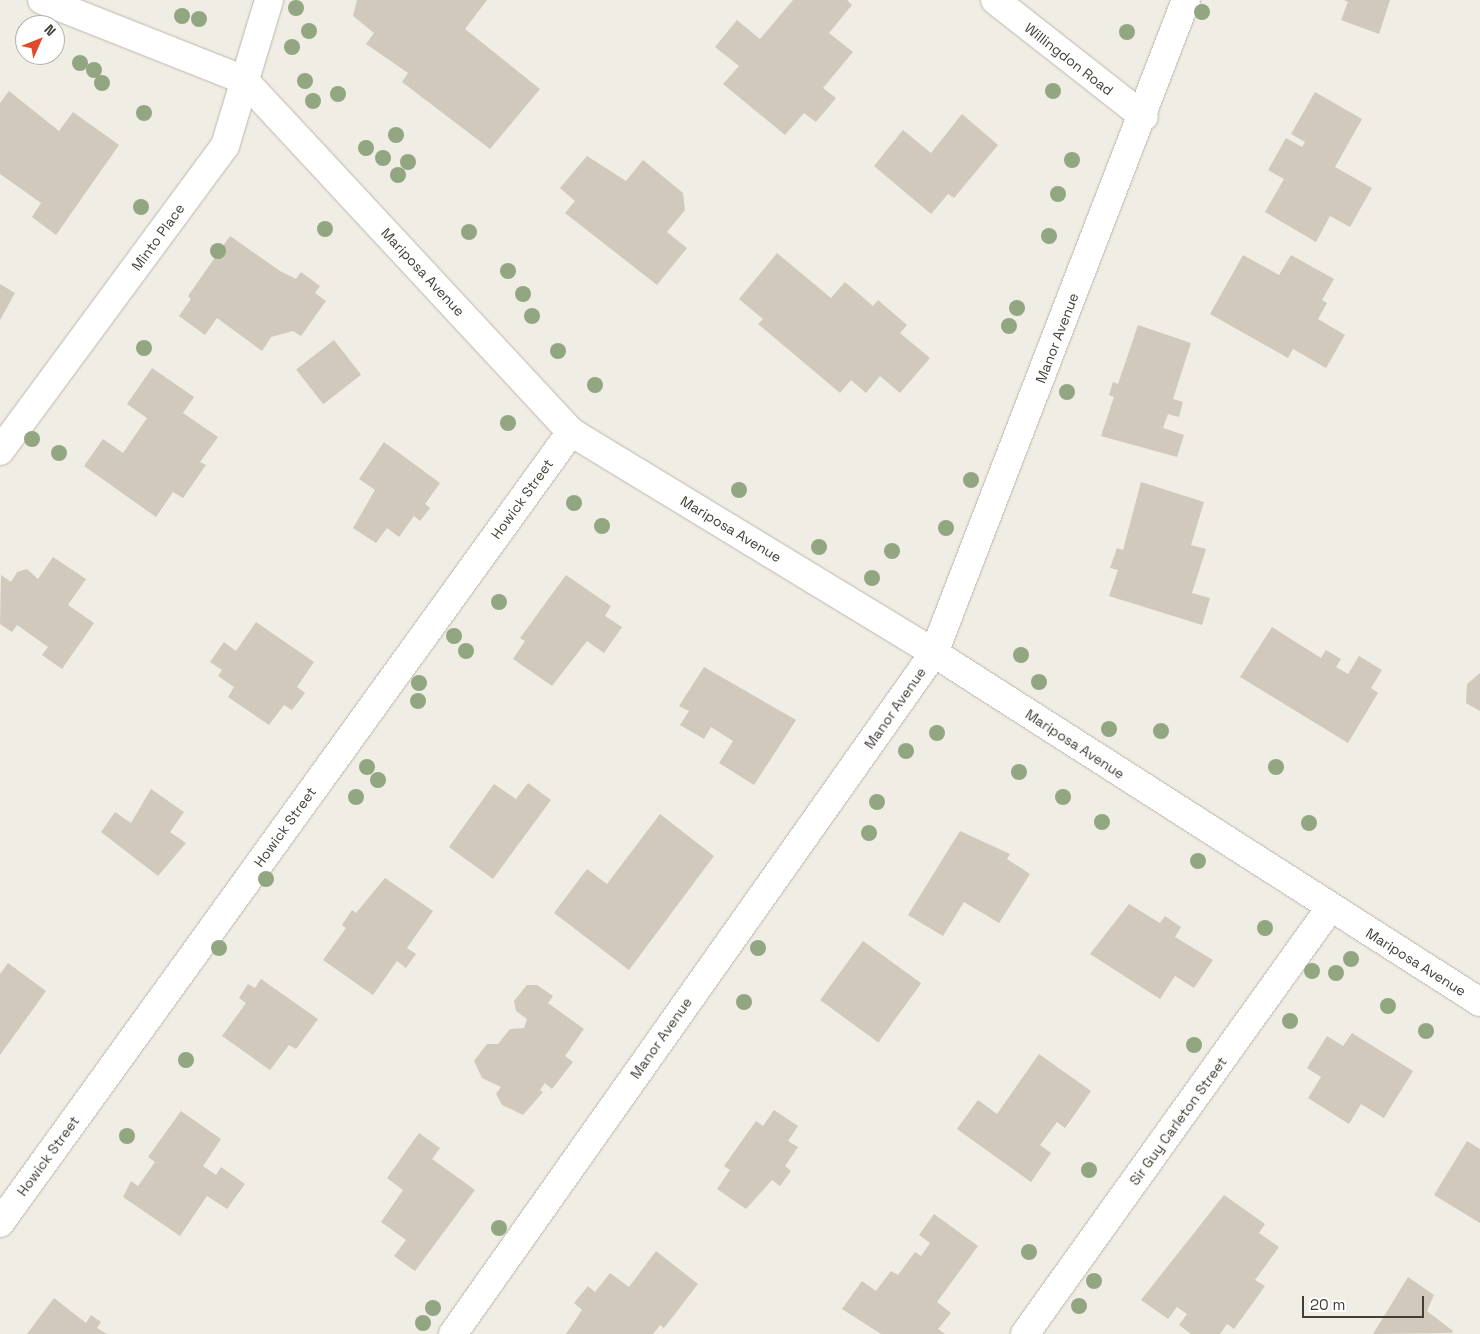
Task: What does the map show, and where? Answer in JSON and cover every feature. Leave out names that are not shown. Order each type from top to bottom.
[{"type":"street","name":"Mariposa Avenue","points":[[42,0],[244,80],[571,432],[934,653],[1330,908],[1480,1002]]},
{"type":"street","name":"Minto Place","points":[[0,451],[225,146],[269,0]]},
{"type":"street","name":"Willingdon Road","points":[[995,0],[1144,117]]},
{"type":"street","name":"Manor Avenue","points":[[453,1334],[934,653],[1144,117],[1186,0]]},
{"type":"street","name":"Howick Street","points":[[0,1223],[571,432]]},
{"type":"street","name":"Sir Guy Carleton Street","points":[[1025,1334],[1330,908]]},
{"type":"building","points":[[357,0],[487,0],[465,29],[540,89],[490,149],[402,82],[408,73],[366,44],[374,33],[353,16]]},
{"type":"building","points":[[793,0],[847,0],[852,5],[829,33],[853,52],[823,88],[836,98],[816,122],[804,113],[785,135],[723,84],[739,66],[715,47],[737,20],[760,39]]},
{"type":"building","points":[[1344,0],[1390,0],[1379,34],[1341,20],[1348,2]]},
{"type":"building","points":[[9,91],[59,131],[73,112],[119,145],[56,235],[32,217],[41,203],[0,174],[0,103]]},
{"type":"building","points":[[1315,92],[1362,119],[1335,167],[1372,188],[1350,227],[1330,216],[1316,242],[1265,212],[1284,179],[1268,170],[1286,138],[1302,147],[1305,142],[1291,134]]},
{"type":"building","points":[[962,114],[998,145],[954,198],[948,194],[931,214],[874,166],[903,130],[931,153]]},
{"type":"building","points":[[587,156],[626,181],[643,160],[683,193],[685,210],[667,232],[687,248],[657,285],[565,213],[575,201],[560,188]]},
{"type":"building","points":[[230,236],[280,271],[296,279],[301,272],[320,286],[315,293],[326,301],[301,336],[293,331],[271,337],[262,351],[217,318],[205,335],[179,316],[191,299],[188,296]]},
{"type":"building","points":[[777,253],[831,298],[845,282],[873,306],[878,300],[907,325],[900,333],[930,358],[900,393],[880,376],[866,393],[851,380],[840,393],[758,324],[763,319],[739,299]]},
{"type":"building","points":[[1243,255],[1279,275],[1291,255],[1334,279],[1322,300],[1327,303],[1318,319],[1345,335],[1326,368],[1293,349],[1288,358],[1210,314]]},
{"type":"building","points":[[0,284],[15,293],[0,320]]},
{"type":"building","points":[[1138,325],[1191,343],[1173,399],[1183,402],[1179,417],[1168,414],[1163,428],[1184,435],[1177,457],[1101,436],[1114,397],[1109,395],[1113,382],[1118,384]]},
{"type":"building","points":[[334,340],[361,375],[323,404],[296,370]]},
{"type":"building","points":[[152,368],[194,397],[183,413],[218,437],[200,462],[206,465],[183,498],[173,492],[156,517],[84,466],[103,439],[123,453],[147,418],[127,404]]},
{"type":"building","points":[[384,442],[440,483],[425,504],[430,508],[420,521],[414,516],[399,537],[387,528],[376,543],[353,528],[375,490],[359,479]]},
{"type":"building","points":[[1141,482],[1204,502],[1191,545],[1206,549],[1192,593],[1210,598],[1202,625],[1109,596],[1118,570],[1110,568],[1117,548],[1123,550]]},
{"type":"building","points":[[53,557],[86,579],[68,605],[94,623],[62,669],[42,655],[48,647],[17,625],[12,632],[0,624],[1,575],[11,582],[17,572],[27,569],[38,579]]},
{"type":"building","points":[[566,575],[611,606],[605,616],[622,627],[604,653],[587,641],[552,686],[513,659],[525,641],[520,638]]},
{"type":"building","points":[[256,622],[314,662],[297,687],[305,693],[292,710],[284,705],[269,725],[228,697],[234,687],[218,676],[222,670],[210,662],[224,642],[236,651]]},
{"type":"building","points":[[1272,627],[1321,658],[1326,650],[1341,659],[1336,667],[1348,674],[1359,656],[1382,670],[1371,688],[1378,693],[1348,743],[1240,677]]},
{"type":"building","points":[[704,667],[796,720],[754,785],[719,763],[733,741],[711,727],[704,739],[680,725],[689,711],[679,706]]},
{"type":"building","points":[[1480,673],[1480,711],[1466,703],[1467,684]]},
{"type":"building","points":[[528,783],[551,800],[493,879],[449,847],[494,784],[516,799]]},
{"type":"building","points":[[151,789],[184,812],[170,832],[186,843],[158,876],[101,832],[115,812],[131,823]]},
{"type":"building","points":[[660,814],[714,856],[629,970],[554,913],[587,869],[607,884]]},
{"type":"building","points":[[960,831],[1010,854],[1007,859],[1030,874],[999,923],[964,902],[943,936],[908,915]]},
{"type":"building","points":[[385,878],[433,911],[407,948],[416,954],[406,968],[397,961],[373,995],[323,960],[346,928],[342,925],[352,910],[356,913]]},
{"type":"building","points":[[1129,904],[1160,923],[1165,916],[1181,927],[1175,937],[1213,960],[1194,988],[1175,976],[1160,999],[1090,954]]},
{"type":"building","points":[[863,941],[921,983],[878,1042],[820,1000]]},
{"type":"building","points":[[8,963],[46,991],[0,1055],[0,974]]},
{"type":"building","points":[[261,979],[318,1019],[296,1049],[289,1045],[270,1070],[222,1036],[246,1003],[239,998],[248,984],[255,988]]},
{"type":"building","points":[[527,985],[537,985],[553,996],[548,1003],[584,1029],[565,1056],[573,1062],[552,1089],[545,1083],[540,1090],[543,1092],[523,1115],[502,1105],[496,1094],[501,1087],[482,1078],[474,1061],[487,1044],[498,1044],[510,1029],[524,1028],[527,1019],[516,1011],[514,1001]]},
{"type":"building","points":[[1352,1033],[1413,1071],[1384,1118],[1361,1104],[1349,1124],[1308,1098],[1321,1077],[1307,1068],[1327,1036],[1343,1046]]},
{"type":"building","points":[[1039,1054],[1091,1091],[1065,1128],[1057,1122],[1040,1145],[1051,1153],[1031,1182],[957,1129],[978,1100],[997,1114]]},
{"type":"building","points":[[774,1110],[798,1126],[788,1141],[798,1147],[785,1166],[791,1171],[780,1186],[772,1180],[746,1209],[717,1189],[730,1170],[724,1166],[756,1121],[763,1126]]},
{"type":"building","points":[[181,1111],[221,1139],[203,1166],[216,1175],[221,1167],[245,1184],[227,1209],[207,1196],[180,1236],[123,1197],[131,1181],[138,1186],[155,1162],[148,1157]]},
{"type":"building","points":[[419,1133],[440,1148],[432,1159],[475,1190],[415,1271],[394,1256],[406,1240],[381,1222],[403,1190],[387,1178]]},
{"type":"building","points":[[1467,1141],[1480,1149],[1480,1223],[1434,1195]]},
{"type":"building","points":[[1224,1195],[1265,1224],[1259,1233],[1279,1247],[1255,1280],[1265,1286],[1234,1329],[1227,1324],[1220,1334],[1191,1334],[1179,1325],[1187,1314],[1177,1307],[1168,1319],[1141,1300]]},
{"type":"building","points":[[934,1214],[978,1246],[937,1302],[951,1313],[938,1329],[945,1334],[881,1334],[842,1309],[862,1281],[876,1291],[891,1271],[898,1275],[915,1252],[921,1256],[930,1243],[919,1235]]},
{"type":"building","points":[[656,1251],[698,1284],[664,1328],[660,1325],[653,1334],[566,1334],[582,1310],[574,1303],[588,1286],[595,1292],[610,1273],[629,1287]]},
{"type":"building","points":[[1408,1277],[1434,1295],[1427,1311],[1453,1331],[1452,1333],[1373,1334]]},
{"type":"building","points":[[54,1298],[86,1323],[91,1315],[101,1322],[97,1328],[107,1334],[27,1334]]}]
